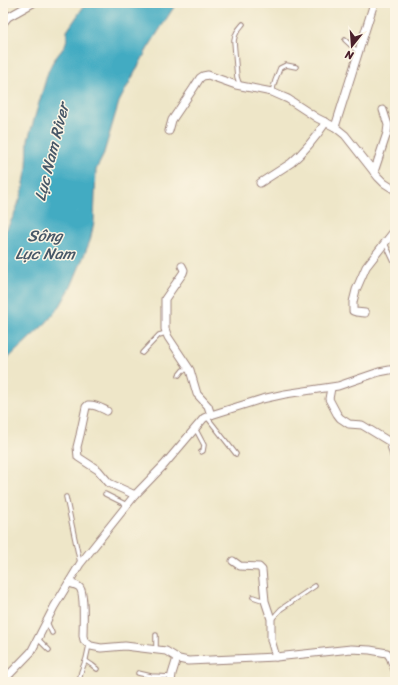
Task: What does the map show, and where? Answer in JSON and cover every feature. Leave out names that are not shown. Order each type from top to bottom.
[{"type":"street","points":[[3,23],[8,17],[33,3]]},
{"type":"street","points":[[335,127],[374,3]]},
{"type":"street","points":[[169,131],[174,117],[196,83],[200,78],[208,75],[240,86],[272,92],[288,99],[335,127],[344,135],[384,183],[395,190]]},
{"type":"street","points":[[374,172],[387,133],[388,125],[383,110]]},
{"type":"street","points":[[260,183],[296,159],[314,139],[326,122]]},
{"type":"street","points":[[365,313],[353,311],[353,302],[356,290],[366,267],[395,230]]},
{"type":"street","points":[[182,266],[184,270],[183,273],[165,299],[165,329],[176,350],[190,370],[197,394],[208,406],[209,416]]},
{"type":"street","points":[[3,681],[31,652],[54,608],[80,564],[127,505],[164,465],[201,421],[209,416],[272,396],[330,388],[348,384],[379,372],[395,369]]},
{"type":"street","points":[[330,388],[329,399],[337,414],[349,424],[362,425],[390,442],[394,455]]},
{"type":"street","points":[[107,411],[90,405],[86,407],[77,447],[78,454],[81,459],[98,470],[109,483],[136,495]]},
{"type":"street","points":[[233,560],[240,566],[257,566],[262,570],[265,601],[271,619],[271,640],[276,657]]},
{"type":"street","points":[[69,583],[80,588],[83,598],[84,640],[89,645],[96,648],[125,646],[156,649],[168,651],[177,658],[188,661],[276,657],[351,649],[370,650],[387,653],[395,670]]},
{"type":"street","points":[[171,679],[177,658]]},
{"type":"lane","points":[[240,86],[237,77],[234,41],[237,31],[243,24]]},
{"type":"lane","points":[[345,40],[358,52]]},
{"type":"lane","points":[[272,92],[280,68],[286,65],[296,67]]},
{"type":"lane","points":[[385,243],[394,262]]},
{"type":"lane","points":[[142,353],[158,335],[166,333]]},
{"type":"lane","points":[[179,375],[183,370],[190,370]]},
{"type":"lane","points":[[209,416],[236,454]]},
{"type":"lane","points":[[195,428],[204,446],[203,450],[200,452]]},
{"type":"lane","points":[[105,494],[127,505]]},
{"type":"lane","points":[[66,497],[80,564]]},
{"type":"lane","points":[[271,619],[281,609],[315,586]]},
{"type":"lane","points":[[253,597],[265,601]]},
{"type":"lane","points":[[47,622],[52,633]]},
{"type":"lane","points":[[156,635],[156,649]]},
{"type":"lane","points":[[38,639],[49,650]]},
{"type":"lane","points":[[80,682],[81,672],[86,661],[89,645]]},
{"type":"lane","points":[[86,661],[97,669]]},
{"type":"lane","points":[[3,669],[9,675]]},
{"type":"lane","points":[[138,673],[171,679]]},
{"type":"water","name":"Sông Lục Nam","points":[[86,3],[178,3],[148,48],[119,102],[103,156],[96,170],[94,222],[90,241],[71,287],[60,306],[46,323],[3,363],[3,236],[14,215],[22,193],[27,167],[28,140],[48,72],[67,40],[67,31]]},
{"type":"water label","name":"Lục Nam River","points":[[51,152]]}]
